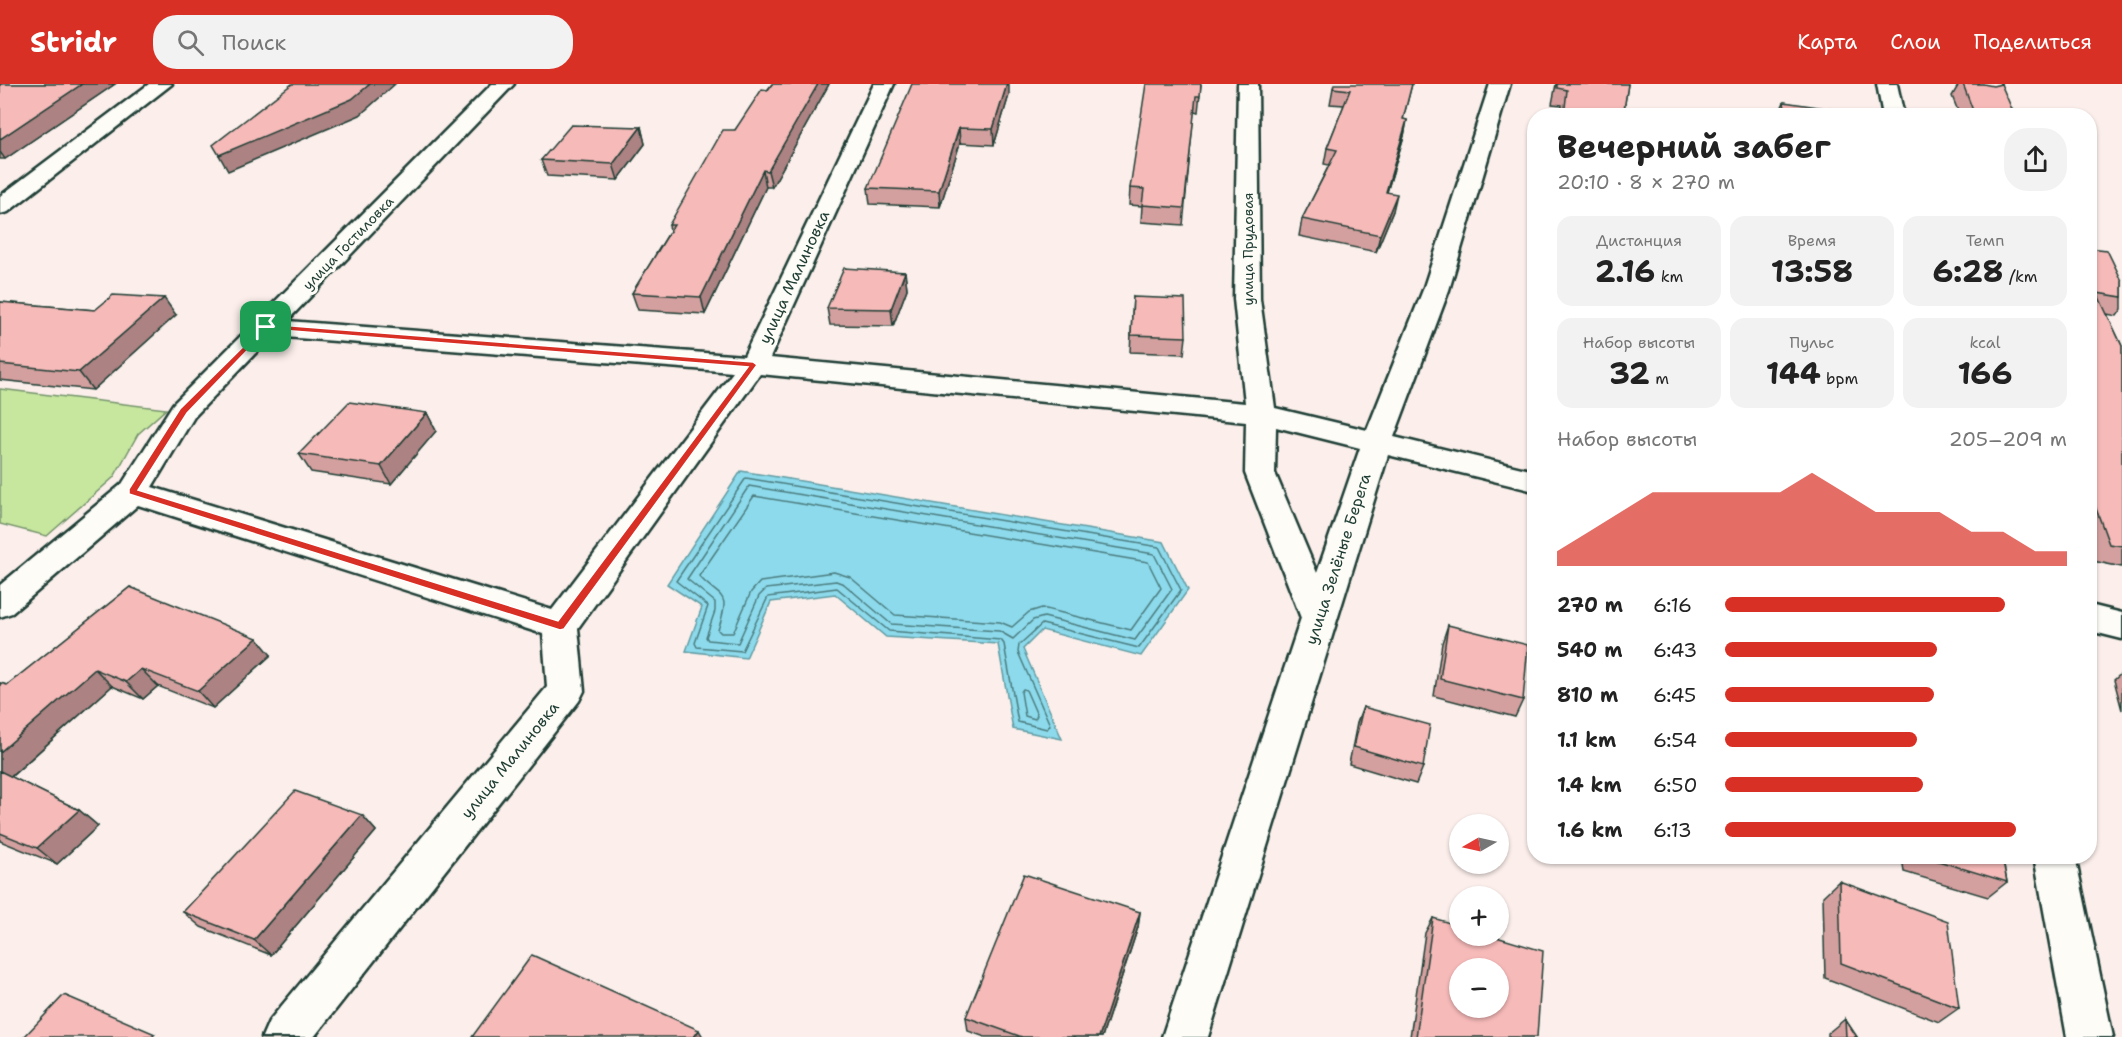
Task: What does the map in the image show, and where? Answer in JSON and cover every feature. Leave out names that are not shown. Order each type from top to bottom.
[{"type":"street","points":[[0,207],[162,84]]},
{"type":"street","name":"улица Гостиловка","points":[[0,604],[133,492],[183,411],[504,84]]},
{"type":"street","name":"улица Малиновка","points":[[285,1037],[566,691],[560,626],[753,365],[884,84]]},
{"type":"street","name":"улица Прудовая","points":[[1248,84],[1247,299],[1261,414],[1260,473],[1318,618]]},
{"type":"street","name":"улица Зелёные Берега","points":[[1185,1037],[1318,618],[1377,442],[1436,290],[1500,84]]},
{"type":"street","points":[[1887,84],[1892,108]]},
{"type":"street","points":[[266,327],[753,365],[1261,414],[1527,479]]},
{"type":"street","points":[[133,492],[560,626]]},
{"type":"street","points":[[2097,620],[2122,626]]},
{"type":"street","points":[[2056,864],[2090,1037]]},
{"type":"green space","points":[[0,389],[166,409],[138,434],[114,477],[47,536],[0,524]]},
{"type":"water","points":[[741,471],[1164,542],[1188,590],[1141,656],[1042,630],[1023,649],[1062,739],[1013,729],[998,644],[886,637],[835,594],[771,602],[746,658],[686,651],[702,607],[667,584]]},
{"type":"building","points":[[0,84],[82,84],[0,139]]},
{"type":"building","points":[[292,84],[370,84],[352,99],[219,155],[213,145]]},
{"type":"building","points":[[772,84],[818,84],[768,171],[763,170],[701,297],[632,293],[674,225],[669,225],[723,130],[735,130],[762,89],[768,90]]},
{"type":"building","points":[[912,84],[1007,84],[993,129],[959,128],[939,191],[868,188]]},
{"type":"building","points":[[1146,84],[1201,84],[1200,96],[1196,96],[1184,208],[1142,205],[1144,189],[1130,188]]},
{"type":"building","points":[[1334,84],[1412,84],[1403,119],[1407,120],[1386,192],[1397,194],[1380,235],[1302,219],[1337,150],[1327,148],[1350,90],[1333,88]]},
{"type":"building","points":[[1557,84],[1628,84],[1624,108],[1565,108],[1567,90],[1557,88]]},
{"type":"building","points":[[1963,84],[1993,86],[2001,84],[2012,108],[1972,108]]},
{"type":"building","points":[[1784,102],[1825,108],[1785,108]]},
{"type":"building","points":[[571,125],[641,127],[613,164],[541,160]]},
{"type":"building","points":[[2097,249],[2107,250],[2122,281],[2122,297],[2097,293]]},
{"type":"building","points":[[844,268],[905,272],[891,309],[827,308]]},
{"type":"building","points":[[2097,293],[2122,346],[2122,546],[2109,544],[2097,511]]},
{"type":"building","points":[[113,295],[164,298],[79,372],[0,364],[0,302],[95,310]]},
{"type":"building","points":[[1133,297],[1185,299],[1186,337],[1131,335]]},
{"type":"building","points":[[349,402],[427,413],[381,466],[299,454]]},
{"type":"building","points":[[130,587],[257,638],[198,691],[141,669],[126,682],[95,669],[0,752],[0,683],[7,685]]},
{"type":"building","points":[[1448,625],[1527,645],[1523,700],[1440,679]]},
{"type":"building","points":[[1363,707],[1430,725],[1423,767],[1354,747]]},
{"type":"building","points":[[0,771],[79,810],[37,848],[0,833]]},
{"type":"building","points":[[295,791],[362,815],[254,940],[183,912]]},
{"type":"building","points":[[1948,864],[2004,864],[2007,882]]},
{"type":"building","points":[[1024,874],[1140,912],[1099,1037],[1022,1037],[966,1017]]},
{"type":"building","points":[[1839,881],[1948,921],[1959,1008],[1841,963]]},
{"type":"building","points":[[1433,918],[1449,923],[1449,946],[1509,946],[1509,941],[1543,951],[1537,1037],[1416,1037]]},
{"type":"building","points":[[532,955],[699,1030],[694,1037],[472,1037]]},
{"type":"building","points":[[64,995],[155,1034],[152,1037],[24,1037]]},
{"type":"building","points":[[1845,1019],[1857,1037],[1846,1037]]},
{"type":"route","points":[[266,327],[510,346],[753,365],[560,626],[133,492],[183,411],[266,327]]}]
